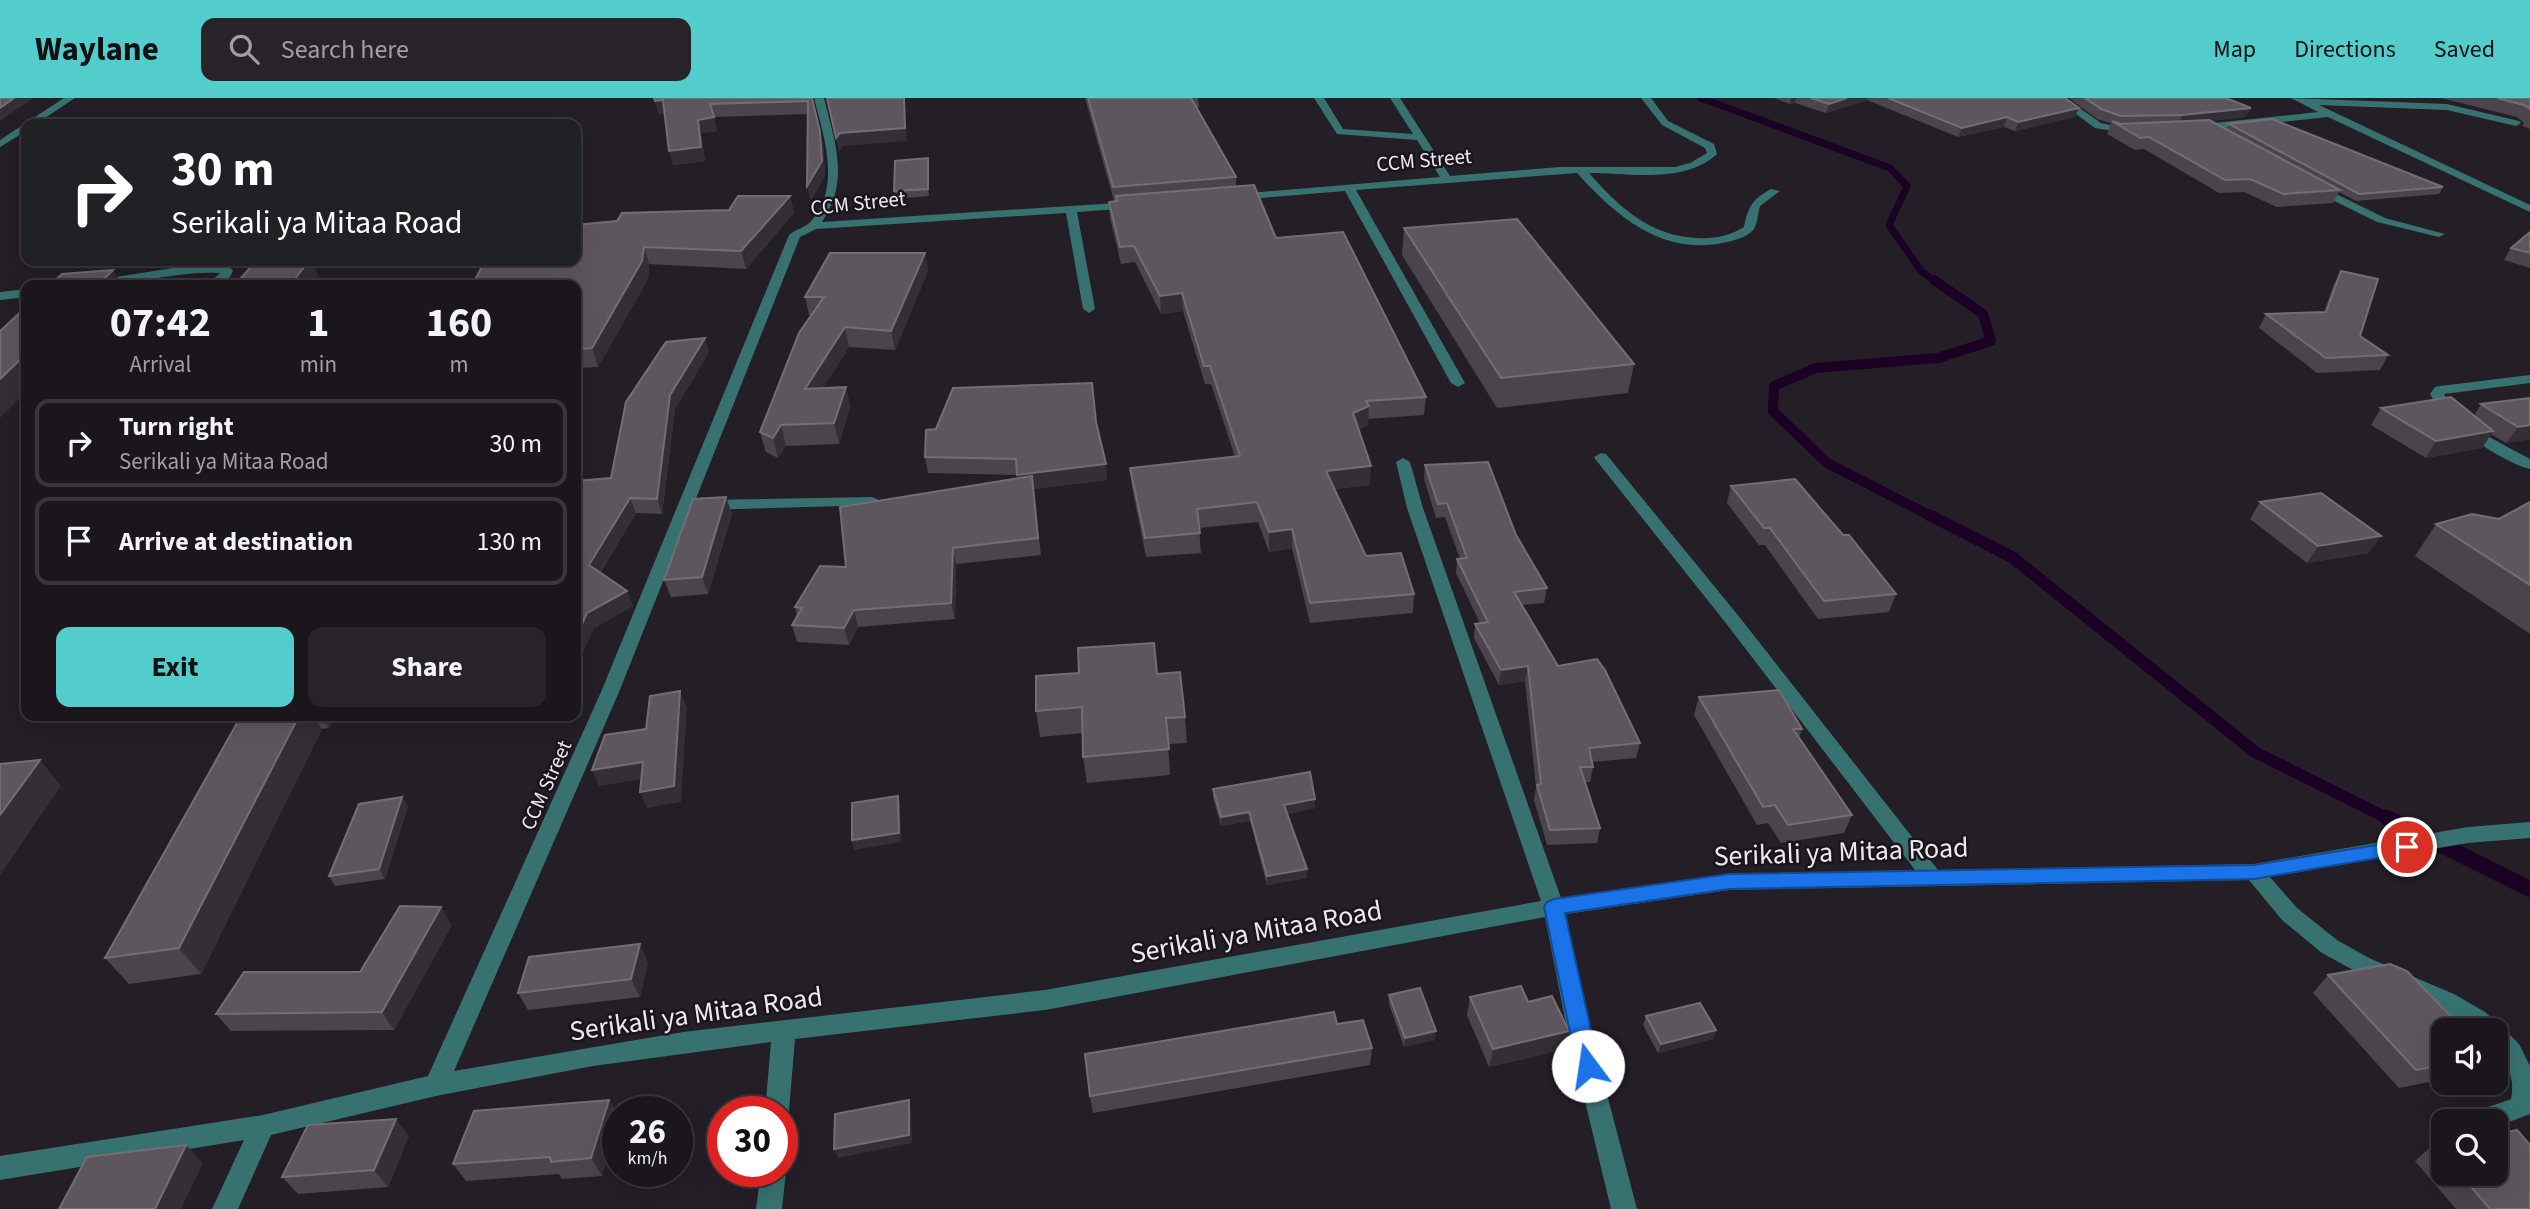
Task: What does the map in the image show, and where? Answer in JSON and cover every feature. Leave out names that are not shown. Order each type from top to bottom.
[{"type":"street","points":[[38,119],[70,98]]},
{"type":"street","points":[[814,226],[828,203],[833,183],[831,152],[819,98]]},
{"type":"street","points":[[1319,98],[1340,132],[1420,137]]},
{"type":"street","points":[[1395,98],[1447,179]]},
{"type":"street","name":"CCM Street","points":[[1224,198],[1580,170],[1675,170],[1694,165],[1712,154],[1710,146],[1665,123],[1646,98]]},
{"type":"street","points":[[2059,98],[2098,126],[2116,131],[2142,132]]},
{"type":"street","points":[[2300,100],[2530,209]]},
{"type":"street","points":[[2300,100],[2447,107],[2516,123]]},
{"type":"street","points":[[2178,130],[2327,114]]},
{"type":"street","points":[[2206,127],[2228,140]]},
{"type":"street","points":[[0,144],[21,130]]},
{"type":"street","points":[[1580,170],[1629,219],[1647,232],[1665,239],[1689,242],[1718,241],[1741,235],[1749,228],[1751,210],[1756,202],[1775,191]]},
{"type":"street","points":[[2305,182],[2381,219],[2440,234]]},
{"type":"street","points":[[1349,188],[1458,383]]},
{"type":"street","name":"CCM Street","points":[[436,1086],[610,692],[795,235],[814,226],[1140,205]]},
{"type":"street","points":[[1071,210],[1089,309]]},
{"type":"street","points":[[122,280],[198,268],[227,270],[220,280]]},
{"type":"street","points":[[0,296],[21,294]]},
{"type":"street","points":[[2530,379],[2455,387],[2440,390],[2437,394],[2440,403],[2461,423],[2530,466]]},
{"type":"street","points":[[1601,457],[1731,618],[1931,876]]},
{"type":"street","points":[[1403,462],[1415,508],[1554,907],[1575,1014],[1624,1209]]},
{"type":"street","points":[[684,506],[872,502]]},
{"type":"street","name":"Serikali ya Mitaa Road","points":[[0,1168],[264,1126],[436,1086],[593,1056],[784,1030],[1045,1000],[1554,907],[1729,881],[2254,872],[2468,835],[2530,830]]},
{"type":"street","points":[[2254,872],[2282,909],[2312,935],[2361,964],[2443,998],[2476,1018]]},
{"type":"street","points":[[778,1096],[784,1030]]},
{"type":"street","points":[[2508,1048],[2526,1083],[2522,1106],[2508,1111]]},
{"type":"street","points":[[225,1209],[264,1126]]},
{"type":"street","points":[[769,1209],[771,1187]]},
{"type":"building","points":[[0,98],[14,98],[0,108]]},
{"type":"building","points":[[654,98],[812,98],[820,132],[822,161],[807,186],[808,101],[710,104],[714,117],[698,120],[701,147],[669,151],[663,100],[655,101]]},
{"type":"building","points":[[827,98],[904,98],[905,128],[840,133],[836,138]]},
{"type":"building","points":[[1088,98],[1191,98],[1236,177],[1113,187]]},
{"type":"building","points":[[1811,98],[1847,98],[1829,104]]},
{"type":"building","points":[[1888,98],[2065,98],[2079,108],[2018,122],[2007,117],[1962,128]]},
{"type":"building","points":[[2085,98],[2226,98],[2251,108],[2182,115],[2121,116],[2101,109]]},
{"type":"building","points":[[2497,98],[2530,98],[2530,109],[2524,105]]},
{"type":"building","points":[[2272,119],[2443,187],[2359,194],[2229,124]]},
{"type":"building","points":[[2209,120],[2340,190],[2284,194],[2250,179],[2225,180],[2149,137],[2140,138],[2112,121],[2121,124]]},
{"type":"building","points":[[928,158],[928,189],[894,191],[895,161]]},
{"type":"building","points":[[1254,185],[1276,238],[1343,232],[1426,397],[1366,401],[1369,406],[1353,413],[1371,466],[1326,471],[1366,556],[1401,553],[1414,594],[1310,603],[1292,529],[1269,532],[1257,502],[1197,509],[1200,533],[1145,538],[1130,468],[1240,456],[1210,366],[1204,366],[1182,293],[1160,296],[1134,246],[1120,247],[1109,202],[1117,201],[1116,196]]},
{"type":"building","points":[[738,196],[790,196],[741,251],[644,247],[642,261],[592,348],[581,349],[581,280],[475,280],[482,266],[581,266],[581,225],[617,221],[622,213],[729,210]]},
{"type":"building","points":[[1517,219],[1634,364],[1501,378],[1404,228]]},
{"type":"building","points":[[2530,232],[2530,253],[2511,248]]},
{"type":"building","points":[[830,253],[925,253],[891,331],[845,327],[805,389],[846,387],[834,423],[781,425],[773,438],[760,432],[799,333],[824,297],[805,297]]},
{"type":"building","points":[[251,266],[305,266],[294,280],[239,280]]},
{"type":"building","points":[[113,270],[103,280],[55,280],[62,274]]},
{"type":"building","points":[[2341,271],[2378,279],[2360,336],[2388,355],[2326,358],[2266,314],[2326,312]]},
{"type":"building","points":[[21,312],[21,359],[0,379],[0,331]]},
{"type":"building","points":[[705,338],[670,395],[657,499],[630,498],[589,565],[627,591],[587,613],[581,626],[581,481],[611,478],[626,402],[666,342]]},
{"type":"building","points":[[1092,383],[1096,422],[1106,464],[1017,475],[1016,459],[925,457],[926,430],[936,429],[953,388]]},
{"type":"building","points":[[2451,397],[2493,431],[2436,441],[2381,408]]},
{"type":"building","points":[[2530,398],[2530,425],[2518,427],[2481,404]]},
{"type":"building","points":[[1488,462],[1516,535],[1547,588],[1514,592],[1558,666],[1597,659],[1605,670],[1640,743],[1589,748],[1593,767],[1580,767],[1600,828],[1550,830],[1537,785],[1541,784],[1528,666],[1501,670],[1475,624],[1488,622],[1457,559],[1467,558],[1447,503],[1438,504],[1425,465]]},
{"type":"building","points":[[1032,476],[1038,538],[953,548],[951,603],[854,610],[844,628],[792,625],[802,608],[795,607],[820,566],[846,567],[840,507]]},
{"type":"building","points":[[1795,479],[1843,535],[1849,535],[1896,594],[1824,601],[1770,528],[1764,528],[1731,486]]},
{"type":"building","points":[[2321,493],[2381,536],[2318,546],[2260,502]]},
{"type":"building","points":[[726,497],[702,577],[664,580],[693,499]]},
{"type":"building","points":[[2530,502],[2530,585],[2436,524],[2472,514],[2499,519]]},
{"type":"building","points":[[1154,643],[1157,674],[1180,672],[1185,717],[1166,718],[1169,749],[1083,757],[1082,707],[1036,711],[1036,676],[1079,673],[1078,648]]},
{"type":"building","points":[[1779,690],[1802,729],[1793,729],[1852,815],[1788,825],[1775,805],[1763,807],[1699,697]]},
{"type":"building","points":[[680,691],[674,786],[640,792],[643,762],[592,770],[605,735],[646,729],[650,696]]},
{"type":"building","points":[[238,721],[296,721],[179,948],[105,958]]},
{"type":"building","points":[[40,760],[0,815],[0,764]]},
{"type":"building","points":[[1310,772],[1315,799],[1284,805],[1307,869],[1267,876],[1249,812],[1221,817],[1213,789]]},
{"type":"building","points":[[898,796],[899,833],[852,840],[852,803]]},
{"type":"building","points":[[402,797],[379,869],[329,876],[359,804]]},
{"type":"building","points":[[400,906],[441,907],[382,1012],[216,1014],[244,972],[360,972]]},
{"type":"building","points":[[640,944],[631,979],[518,993],[529,957]]},
{"type":"building","points":[[2390,964],[2407,971],[2452,1018],[2431,1018],[2431,1067],[2416,1070],[2328,975]]},
{"type":"building","points":[[1521,986],[1528,1002],[1552,996],[1569,1031],[1493,1049],[1470,997]]},
{"type":"building","points":[[1420,988],[1436,1031],[1405,1038],[1389,995]]},
{"type":"building","points":[[1700,1003],[1716,1030],[1661,1044],[1646,1016]]},
{"type":"building","points":[[1334,1012],[1337,1024],[1363,1020],[1372,1048],[1090,1096],[1085,1054]]},
{"type":"building","points":[[909,1100],[909,1135],[834,1149],[835,1114]]},
{"type":"building","points":[[602,1101],[602,1123],[591,1158],[551,1162],[550,1157],[453,1164],[474,1111]]},
{"type":"building","points":[[396,1119],[374,1170],[282,1177],[308,1125]]},
{"type":"building","points":[[2517,1130],[2530,1145],[2530,1209],[2490,1209],[2470,1186],[2508,1186],[2508,1132]]},
{"type":"building","points":[[186,1145],[155,1209],[59,1209],[87,1157]]},
{"type":"waterway","points":[[1701,98],[1890,168],[1907,186],[1889,225],[1921,271],[1936,282]]},
{"type":"waterway","points":[[1933,517],[1827,463],[1773,411],[1774,386],[1816,368],[1938,358],[1991,341],[1983,314],[1934,280]]},
{"type":"waterway","points":[[1929,515],[2012,557],[2255,752],[2387,818]]},
{"type":"waterway","points":[[2387,818],[2530,889]]},
{"type":"waterway","points":[[2387,818],[2391,820]]},
{"type":"route","points":[[1588,1066],[1554,907],[1729,881],[2254,872],[2407,847]]}]
